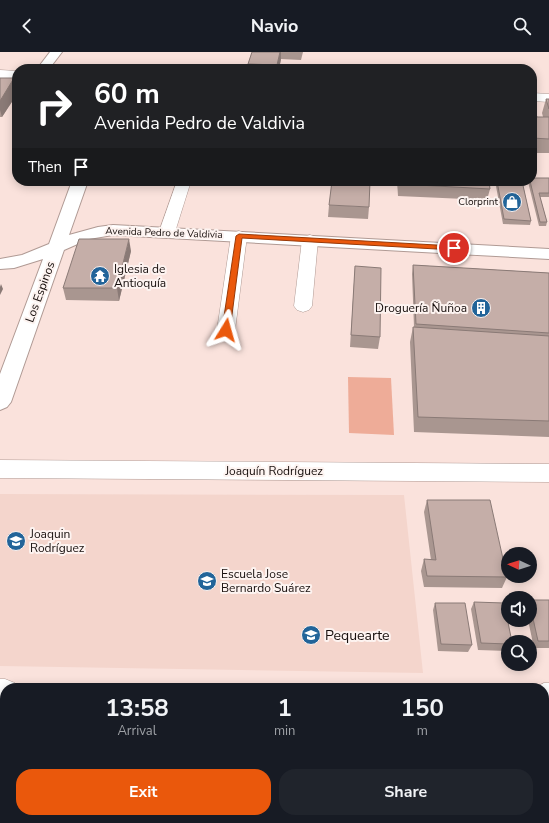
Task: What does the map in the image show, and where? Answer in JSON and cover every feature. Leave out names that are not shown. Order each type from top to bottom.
[{"type":"main road","points":[[47,64],[56,52]]},
{"type":"main road","name":"Los Espinos","points":[[0,402],[78,186]]},
{"type":"main road","name":"Avenida Pedro de Valdivia","points":[[0,264],[24,260],[58,245],[85,235],[105,230],[167,232],[549,254]]},
{"type":"street","points":[[0,74],[12,75]]},
{"type":"street","points":[[537,98],[549,98]]},
{"type":"street","points":[[167,232],[182,186]]},
{"type":"street","points":[[226,330],[239,236]]},
{"type":"street","points":[[303,306],[310,240]]},
{"type":"street","name":"Joaquín Rodríguez","points":[[0,469],[549,473]]},
{"type":"shaded area","points":[[348,377],[391,378],[394,435],[349,433]]},
{"type":"shaded area","name":"Escuela Jose Bernardo Suárez","points":[[0,494],[404,495],[423,673],[0,666]]},
{"type":"building","points":[[252,52],[280,52],[277,64],[248,64]]},
{"type":"building","points":[[0,78],[12,78],[12,81],[0,101]]},
{"type":"building","points":[[546,99],[549,99],[549,109]]},
{"type":"building","points":[[537,117],[549,117],[549,139],[537,138]]},
{"type":"building","points":[[537,178],[549,178],[549,193],[539,193],[547,222],[540,222],[531,186],[537,186]]},
{"type":"building","points":[[331,186],[370,186],[369,207],[329,205]]},
{"type":"building","points":[[436,186],[490,186],[490,189]]},
{"type":"building","name":"Clorprint","points":[[498,186],[523,186],[531,221],[504,219]]},
{"type":"building","name":"Iglesia de Antioquía","points":[[79,239],[129,239],[117,288],[63,288]]},
{"type":"building","name":"Droguería Ñuñoa","points":[[413,265],[549,273],[549,333],[416,324]]},
{"type":"building","points":[[355,266],[381,268],[380,337],[351,335]]},
{"type":"building","points":[[413,327],[549,336],[549,421],[418,417]]},
{"type":"building","points":[[427,500],[490,500],[501,550],[501,577],[427,576],[424,559],[436,560]]},
{"type":"building","points":[[537,600],[549,600],[549,641],[538,641],[535,627],[537,627]]},
{"type":"building","points":[[474,602],[501,603],[501,627],[509,627],[511,635],[501,635],[501,644],[481,643]]},
{"type":"building","points":[[435,603],[465,603],[472,645],[441,644]]},
{"type":"place","name":"Clorprint","points":[[512,202]]},
{"type":"place","name":"Iglesia de Antioquía","points":[[100,276]]},
{"type":"place","name":"Droguería Ñuñoa","points":[[481,308]]},
{"type":"place","name":"Joaquin Rodríguez","points":[[16,541]]},
{"type":"place","name":"Escuela Jose Bernardo Suárez","points":[[207,581]]},
{"type":"place","name":"Pequearte","points":[[311,635]]},
{"type":"route","points":[[226,330],[239,236],[454,248]]}]
